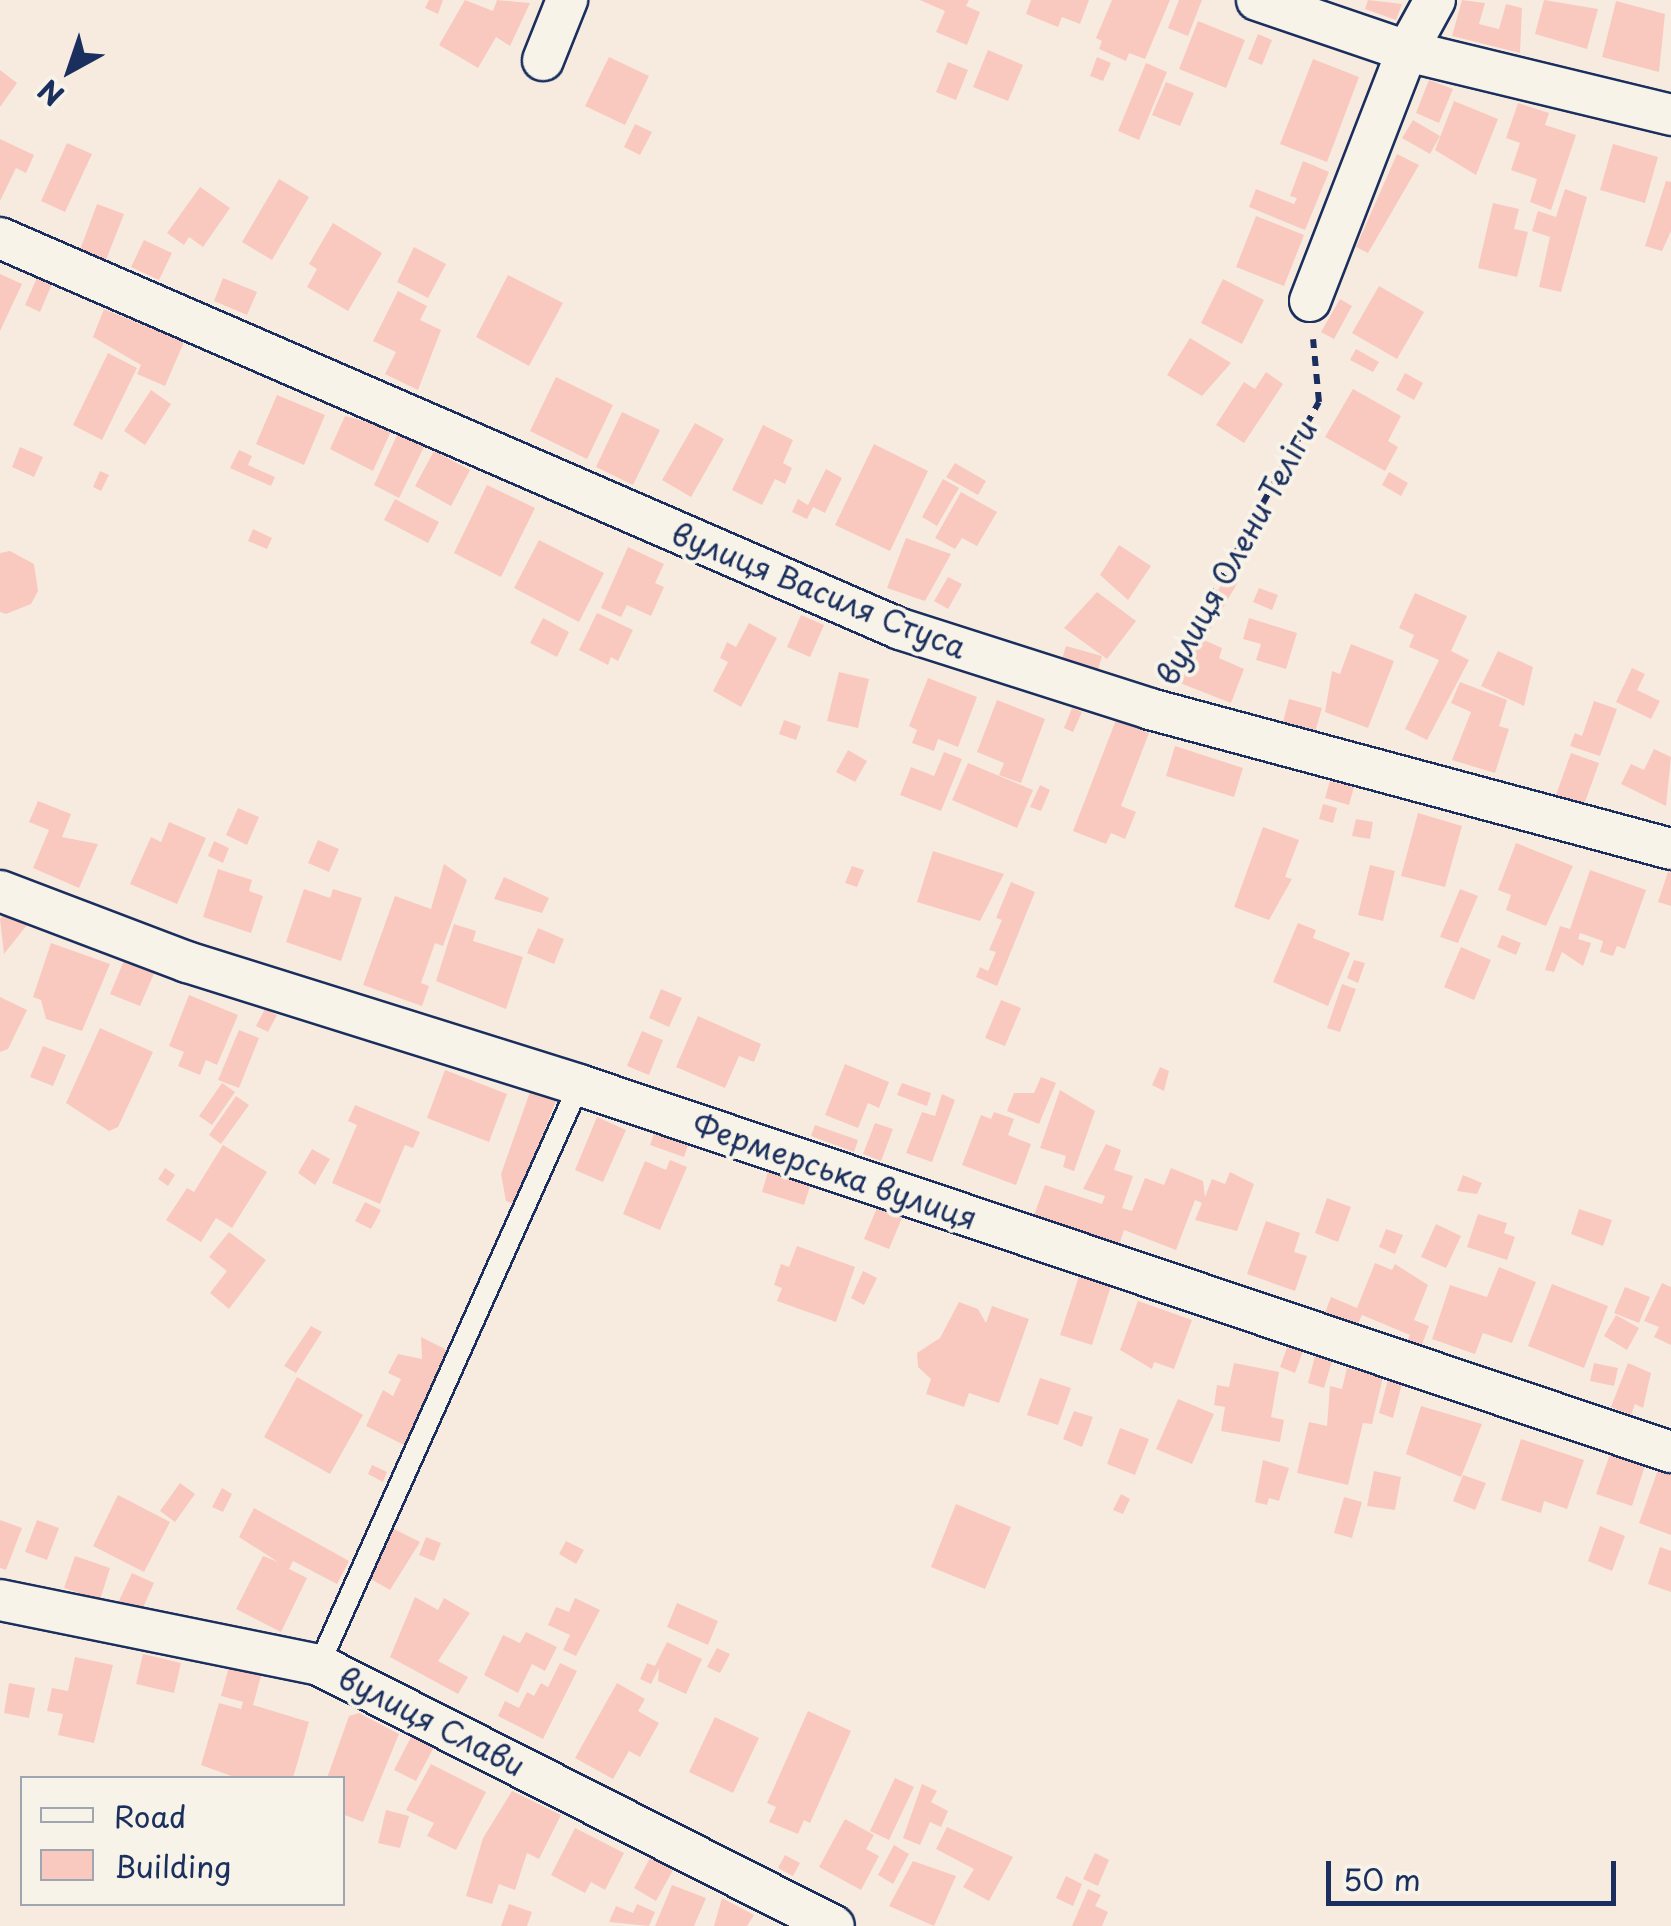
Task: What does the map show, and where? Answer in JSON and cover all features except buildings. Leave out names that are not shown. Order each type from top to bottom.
[{"type":"street","points":[[544,60],[567,0]]},
{"type":"street","points":[[1257,0],[1407,52],[1671,115]]},
{"type":"street","points":[[1310,301],[1407,52],[1435,0]]},
{"type":"street","name":"вулиця Василя Стуса","points":[[0,238],[900,629],[1150,709],[1671,849]]},
{"type":"street","name":"Фермерська вулиця","points":[[0,890],[187,962],[579,1085],[1671,1452]]},
{"type":"street","name":"вулиця Слави","points":[[0,1600],[318,1665],[834,1926]]},
{"type":"lane","points":[[318,1665],[579,1085]]},
{"type":"path","name":"вулиця Олени Теліги","points":[[1150,709],[1319,402],[1310,301]]}]
